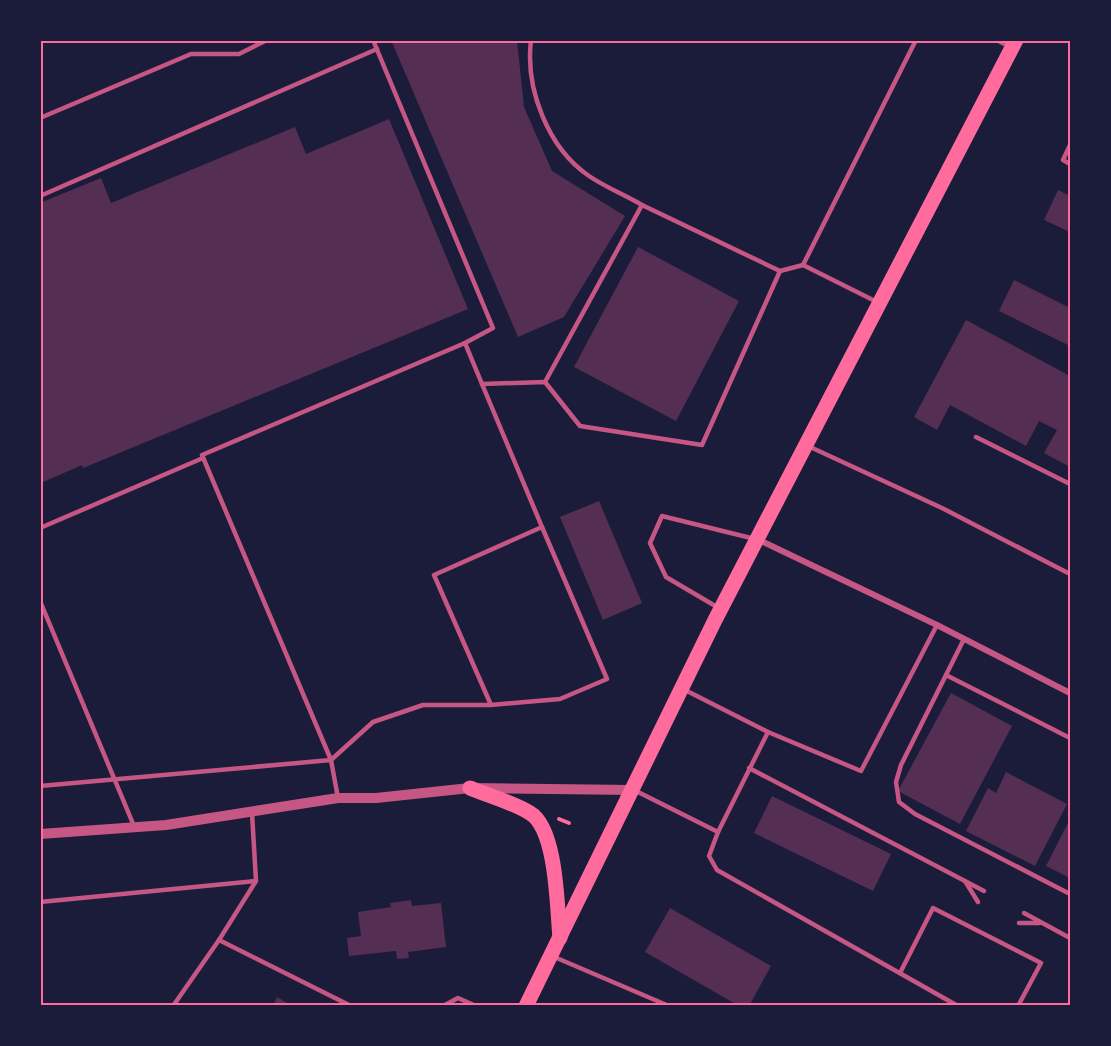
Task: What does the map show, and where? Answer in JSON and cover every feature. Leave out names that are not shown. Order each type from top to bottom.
[{"type":"main road","points":[[526,1005],[720,609],[758,540],[1014,44]]},
{"type":"main road","points":[[470,788],[531,813],[540,822],[551,852],[560,938]]},
{"type":"street","points":[[758,540],[937,625],[1071,693]]},
{"type":"street","points":[[40,834],[134,827],[338,798],[376,798],[470,788],[633,790]]},
{"type":"lane","points":[[40,118],[191,54],[239,54],[267,40]]},
{"type":"lane","points":[[338,798],[331,759],[202,455],[465,343],[493,328],[373,40]]},
{"type":"lane","points":[[531,40],[528,59],[539,109],[559,149],[588,176],[642,205],[780,271],[803,265],[879,303]]},
{"type":"lane","points":[[803,265],[916,40]]},
{"type":"lane","points":[[997,40],[1014,44]]},
{"type":"lane","points":[[40,196],[377,50]]},
{"type":"lane","points":[[1071,145],[1063,160],[1071,164]]},
{"type":"lane","points":[[545,382],[642,205]]},
{"type":"lane","points":[[545,382],[580,426],[702,445],[780,271]]},
{"type":"lane","points":[[40,786],[331,759],[373,722],[423,705],[491,705],[560,699],[607,679],[465,343]]},
{"type":"lane","points":[[482,384],[545,382]]},
{"type":"lane","points":[[976,437],[1071,484]]},
{"type":"lane","points":[[806,445],[931,502],[1071,573]]},
{"type":"lane","points":[[40,528],[203,458]]},
{"type":"lane","points":[[720,609],[666,577],[650,543],[662,516],[758,540]]},
{"type":"lane","points":[[491,705],[434,575],[542,527]]},
{"type":"lane","points":[[40,601],[134,827]]},
{"type":"lane","points":[[681,689],[768,732],[861,771],[937,625]]},
{"type":"lane","points":[[964,639],[901,765],[896,782],[899,802],[915,814],[1071,894]]},
{"type":"lane","points":[[946,675],[1071,738]]},
{"type":"lane","points":[[768,732],[718,832],[709,856],[717,870],[958,1005]]},
{"type":"lane","points":[[749,768],[984,891]]},
{"type":"lane","points":[[633,790],[718,832]]},
{"type":"lane","points":[[173,1005],[219,940],[256,881],[252,811]]},
{"type":"lane","points":[[965,880],[978,902]]},
{"type":"lane","points":[[40,902],[256,881]]},
{"type":"lane","points":[[900,973],[933,908],[1041,963],[1018,1005]]},
{"type":"lane","points":[[1024,913],[1071,938]]},
{"type":"lane","points":[[1019,923],[1043,923]]},
{"type":"lane","points":[[219,940],[351,1005]]},
{"type":"lane","points":[[550,955],[669,1005]]},
{"type":"lane","points":[[443,1005],[458,999],[476,1005]]},
{"type":"building","points":[[391,40],[517,40],[524,107],[552,171],[625,216],[564,317],[518,337]]},
{"type":"building","points":[[389,119],[468,309],[83,468],[82,465],[41,483],[40,203],[101,178],[111,203],[295,127],[306,154]]},
{"type":"building","points":[[1058,190],[1070,196],[1070,232],[1044,220]]},
{"type":"building","points":[[638,247],[739,301],[676,421],[574,367]]},
{"type":"building","points":[[1014,280],[1070,308],[1070,346],[999,311]]},
{"type":"building","points":[[966,320],[1070,376],[1070,467],[1044,453],[1057,430],[1039,421],[1026,446],[950,405],[937,430],[914,417]]},
{"type":"building","points":[[599,501],[642,603],[603,620],[560,517]]},
{"type":"building","points":[[951,693],[1012,726],[960,824],[898,791]]},
{"type":"building","points":[[1006,772],[1067,804],[1035,866],[966,831],[988,788],[996,793]]},
{"type":"building","points":[[772,796],[891,854],[873,891],[754,833]]},
{"type":"building","points":[[1070,819],[1070,878],[1046,866]]},
{"type":"building","points":[[411,900],[412,906],[441,903],[446,947],[408,952],[409,958],[397,959],[396,951],[349,956],[347,938],[361,936],[358,912],[391,907],[390,903]]},
{"type":"building","points":[[670,908],[771,966],[749,1006],[739,1006],[645,952]]},
{"type":"building","points":[[277,997],[292,1006],[273,1006]]}]
